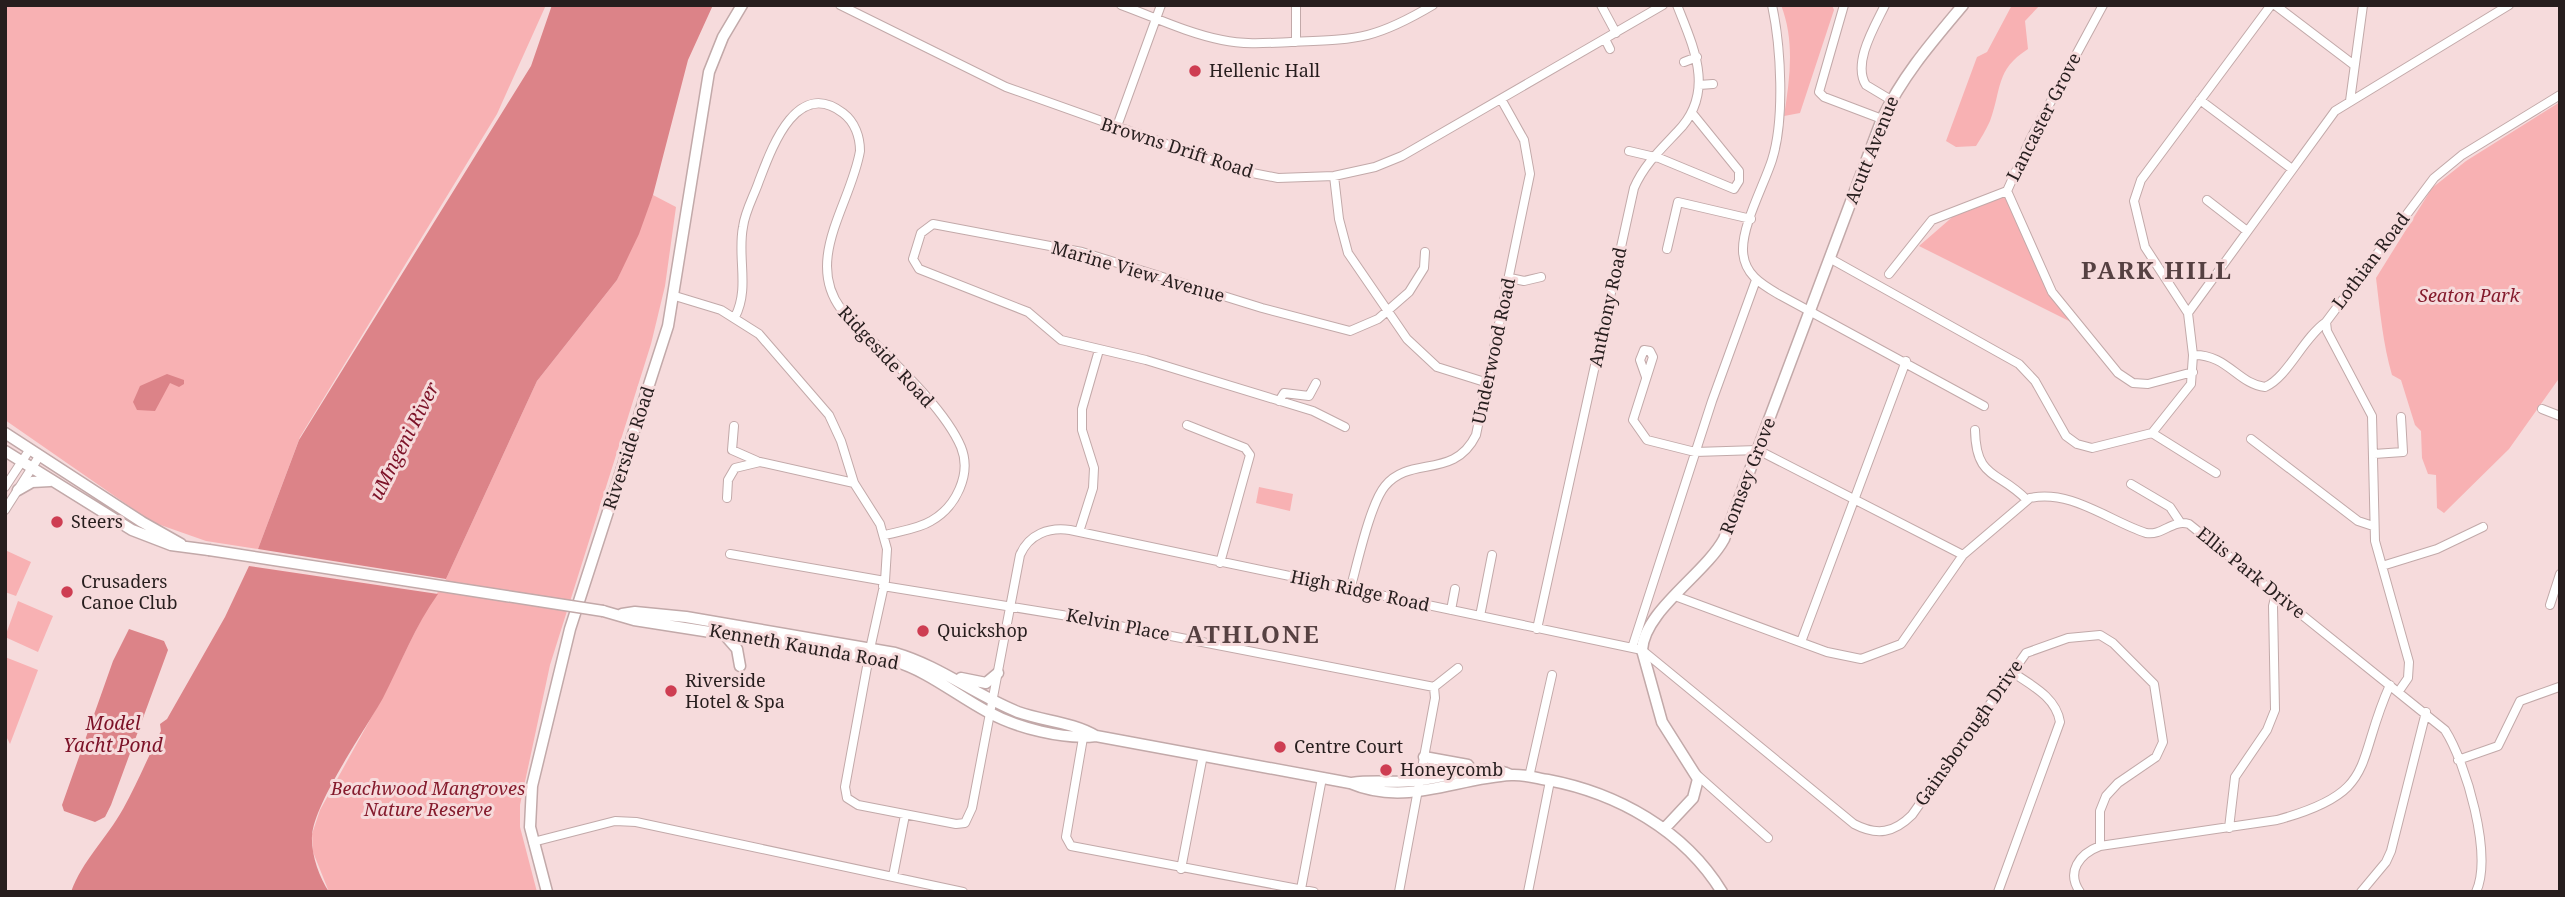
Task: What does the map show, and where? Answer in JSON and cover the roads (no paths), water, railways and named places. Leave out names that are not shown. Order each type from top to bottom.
[{"type":"main road","name":"Riverside Road","points":[[547,892],[533,842],[529,799],[570,629],[658,362],[675,296],[709,72],[723,37],[742,5]]},
{"type":"main road","name":"Acutt Avenue","points":[[1811,311],[1858,178],[1891,100],[1913,64],[1963,5]]},
{"type":"main road","name":"Romsey Grove","points":[[1637,649],[1675,596],[1719,549],[1811,311]]},
{"type":"main road","name":"Kenneth Kaunda Road","points":[[5,433],[142,522],[184,545]]},
{"type":"main road","name":"Kenneth Kaunda Road","points":[[5,451],[132,530],[171,545],[622,614],[634,620],[723,634],[911,657],[951,675],[1036,724]]},
{"type":"main road","points":[[18,490],[32,482],[53,481]]},
{"type":"main road","name":"Kenneth Kaunda Road","points":[[622,614],[635,612],[686,617],[870,653],[908,665],[990,713],[1084,734],[1350,783],[1376,792],[1417,793],[1501,770],[1511,775],[1550,781],[1610,797],[1664,829],[1708,872],[1722,892]]},
{"type":"main road","points":[[723,634],[737,649],[740,666]]},
{"type":"main road","points":[[1637,649],[1662,722],[1696,775],[1696,793],[1664,829]]},
{"type":"main road","points":[[951,675],[983,683],[998,673]]},
{"type":"main road","points":[[1423,757],[1465,764],[1475,776]]},
{"type":"main road","name":"Kenneth Kaunda Road","points":[[1350,783],[1475,776]]},
{"type":"street","name":"Browns Drift Road","points":[[840,5],[854,8],[1006,87],[1080,120],[1116,129],[1222,166],[1258,175],[1302,179],[1334,176],[1375,167],[1402,156],[1663,5]]},
{"type":"street","points":[[1121,5],[1224,40],[1296,41],[1363,38],[1399,25],[1433,5]]},
{"type":"street","points":[[1116,129],[1161,5]]},
{"type":"street","points":[[1296,5],[1296,41]]},
{"type":"street","points":[[1601,5],[1616,33]]},
{"type":"street","name":"Anthony Road","points":[[1537,629],[1573,468],[1606,290],[1634,188],[1654,156],[1692,113],[1699,85],[1697,57],[1677,5]]},
{"type":"street","points":[[1772,5],[1777,34],[1778,129],[1773,159],[1751,219],[1743,252],[1746,265],[1756,280],[1984,406]]},
{"type":"street","points":[[1843,5],[1819,92],[1824,97],[1882,119]]},
{"type":"street","points":[[1885,5],[1871,36],[1861,72],[1866,85],[1891,100]]},
{"type":"street","name":"Lancaster Grove","points":[[2103,5],[2025,150],[2007,191],[2052,292],[2118,373],[2133,383],[2148,384],[2193,372]]},
{"type":"street","points":[[1831,259],[2019,364],[2035,381],[2066,436],[2077,444],[2103,447],[2152,433],[2191,383],[2193,355],[2188,313],[2148,254],[2134,196],[2141,180],[2273,5],[2354,65]]},
{"type":"street","points":[[2350,101],[2362,5]]},
{"type":"street","points":[[2188,313],[2330,116],[2350,101],[2509,5]]},
{"type":"street","points":[[1139,36],[1148,40]]},
{"type":"street","points":[[1605,39],[1610,49]]},
{"type":"street","points":[[1586,49],[1591,57]]},
{"type":"street","points":[[1684,62],[1697,57]]},
{"type":"street","points":[[1699,85],[1713,84]]},
{"type":"street","name":"Lothian Road","points":[[2399,691],[2408,678],[2409,662],[2373,526],[2372,416],[2327,331],[2326,322],[2434,178],[2462,155],[2560,95]]},
{"type":"street","name":"Underwood Road","points":[[1350,590],[1377,501],[1385,486],[1395,478],[1454,461],[1465,453],[1476,435],[1510,278],[1508,267],[1530,174],[1526,148],[1501,99]]},
{"type":"street","points":[[2200,100],[2292,169]]},
{"type":"street","name":"Ridgeside Road","points":[[735,317],[743,296],[744,222],[780,130],[792,115],[807,106],[836,108],[853,125],[858,134],[860,151],[827,253],[825,275],[830,292],[841,309],[945,421],[964,457],[960,489],[942,513],[918,527],[885,535]]},
{"type":"street","points":[[1629,151],[1654,156],[1736,188],[1739,171],[1692,113]]},
{"type":"street","points":[[1507,130],[1516,125]]},
{"type":"street","points":[[1334,176],[1339,219],[1348,253],[1387,311],[1428,362],[1457,376],[1488,383]]},
{"type":"street","points":[[1889,274],[1932,220],[2007,191]]},
{"type":"street","points":[[2207,200],[2247,231]]},
{"type":"street","points":[[1667,249],[1678,202],[1751,219]]},
{"type":"street","name":"Marine View Avenue","points":[[1345,427],[1313,411],[1146,360],[1055,338],[1028,312],[919,269],[914,259],[923,229],[933,224],[1072,250],[1339,329],[1357,330],[1387,311],[1409,292],[1424,268],[1425,251]]},
{"type":"street","points":[[1510,278],[1524,281],[1541,277]]},
{"type":"street","points":[[1637,649],[1644,609],[1738,322],[1756,280]]},
{"type":"street","points":[[675,296],[708,305],[735,317],[759,334],[777,353],[829,415],[841,441],[854,483],[885,535],[888,558],[845,794],[849,801],[858,805],[905,815],[893,876]]},
{"type":"street","points":[[2193,355],[2220,360],[2254,384],[2266,387],[2281,374],[2312,332],[2326,322]]},
{"type":"street","points":[[1079,532],[1093,488],[1094,468],[1082,430],[1082,409],[1099,350]]},
{"type":"street","points":[[1801,642],[1906,361]]},
{"type":"street","points":[[1646,377],[1634,414],[1637,430],[1654,443],[1695,452],[1758,450],[1962,555]]},
{"type":"street","points":[[1279,401],[1284,394],[1309,396],[1317,383]]},
{"type":"street","points":[[2542,409],[2560,416]]},
{"type":"street","points":[[2374,453],[2403,452],[2401,416]]},
{"type":"street","points":[[1187,425],[1245,448],[1250,456],[1220,563]]},
{"type":"street","points":[[734,426],[732,450],[760,461],[854,483]]},
{"type":"street","points":[[1675,596],[1854,659],[1901,644],[1962,555],[2027,500],[2011,485],[1982,466],[1975,446],[1975,430]]},
{"type":"street","points":[[2152,433],[2216,473]]},
{"type":"street","points":[[2251,439],[2358,521],[2373,526]]},
{"type":"street","points":[[5,510],[18,490],[35,452]]},
{"type":"street","points":[[727,498],[728,480],[736,468],[760,461]]},
{"type":"street","points":[[5,487],[27,465]]},
{"type":"street","points":[[1563,466],[1573,468]]},
{"type":"street","points":[[2131,484],[2170,507],[2180,522]]},
{"type":"street","name":"Ellis Park Drive","points":[[2027,500],[2044,496],[2069,501],[2152,534],[2180,522],[2200,531],[2426,712],[2445,730],[2458,760],[2481,833],[2483,869],[2476,892]]},
{"type":"street","points":[[2382,566],[2437,550],[2483,527]]},
{"type":"street","name":"High Ridge Road","points":[[905,815],[956,824],[967,820],[1020,555],[1028,542],[1051,529],[1079,532],[1637,649]]},
{"type":"street","name":"Kelvin Place","points":[[730,554],[1434,687]]},
{"type":"street","points":[[1480,617],[1492,555]]},
{"type":"street","points":[[2550,605],[2560,574]]},
{"type":"street","points":[[1451,610],[1455,589]]},
{"type":"street","points":[[2229,828],[2237,773],[2267,730],[2275,710],[2273,606],[2276,594]]},
{"type":"street","points":[[1644,609],[1657,619]]},
{"type":"street","name":"Gainsborough Drive","points":[[1637,649],[1798,784],[1854,824],[1876,832],[1895,829],[1918,807],[2029,650],[2068,638],[2100,635],[2113,643],[2154,684],[2162,732],[2161,747],[2156,757],[2118,783],[2106,796],[2100,811],[2100,846]]},
{"type":"street","points":[[1399,892],[1434,687],[1458,668]]},
{"type":"street","points":[[1998,892],[2060,722],[2057,709],[2048,698],[2012,672]]},
{"type":"street","points":[[1529,777],[1552,675]]},
{"type":"street","points":[[2080,892],[2074,880],[2075,869],[2086,854],[2100,846],[2229,828],[2302,813],[2330,800],[2351,784],[2367,760],[2390,685]]},
{"type":"street","points":[[2458,760],[2498,746],[2520,701],[2559,687]]},
{"type":"street","points":[[2361,892],[2383,866],[2391,851],[2426,712]]},
{"type":"street","points":[[1084,734],[1067,842],[1081,849],[1314,892]]},
{"type":"street","points":[[1181,869],[1203,755]]},
{"type":"street","points":[[1696,775],[1768,838]]},
{"type":"street","points":[[1301,889],[1322,778]]},
{"type":"street","points":[[1528,892],[1550,781]]},
{"type":"street","points":[[533,842],[615,821],[636,822],[963,892]]},
{"type":"water","name":"uMngeni River","points":[[552,5],[713,5],[688,60],[653,195],[639,234],[617,280],[537,381],[446,579],[258,549],[299,440],[531,66]]},
{"type":"water","points":[[167,374],[184,380],[184,384],[179,387],[170,383],[155,411],[137,410],[133,402],[140,386]]},
{"type":"water","points":[[249,566],[438,594],[415,632],[383,698],[321,805],[312,843],[314,858],[329,892],[71,892],[82,870],[117,820],[161,731],[160,724],[167,719],[225,617]]},
{"type":"water","name":"Model Yacht Pond","points":[[129,629],[164,641],[168,650],[111,805],[105,817],[95,822],[64,811],[62,805],[113,661]]},
{"type":"place","name":"Hellenic Hall","points":[[1195,71]]},
{"type":"place","name":"Steers","points":[[57,522]]},
{"type":"place","name":"Crusaders Canoe Club","points":[[67,592]]},
{"type":"place","name":"Quickshop","points":[[923,631]]},
{"type":"place","name":"Riverside Hotel & Spa","points":[[671,691]]},
{"type":"place","name":"Centre Court","points":[[1280,747]]},
{"type":"place","name":"Honeycomb","points":[[1386,770]]},
{"type":"district","name":"PARK HILL","points":[[2157,271]]},
{"type":"district","name":"ATHLONE","points":[[1253,635]]},
{"type":"park label","name":"Seaton Park","points":[[2469,296]]},
{"type":"park label","name":"Beachwood Mangroves Nature Reserve","points":[[428,799]]}]
